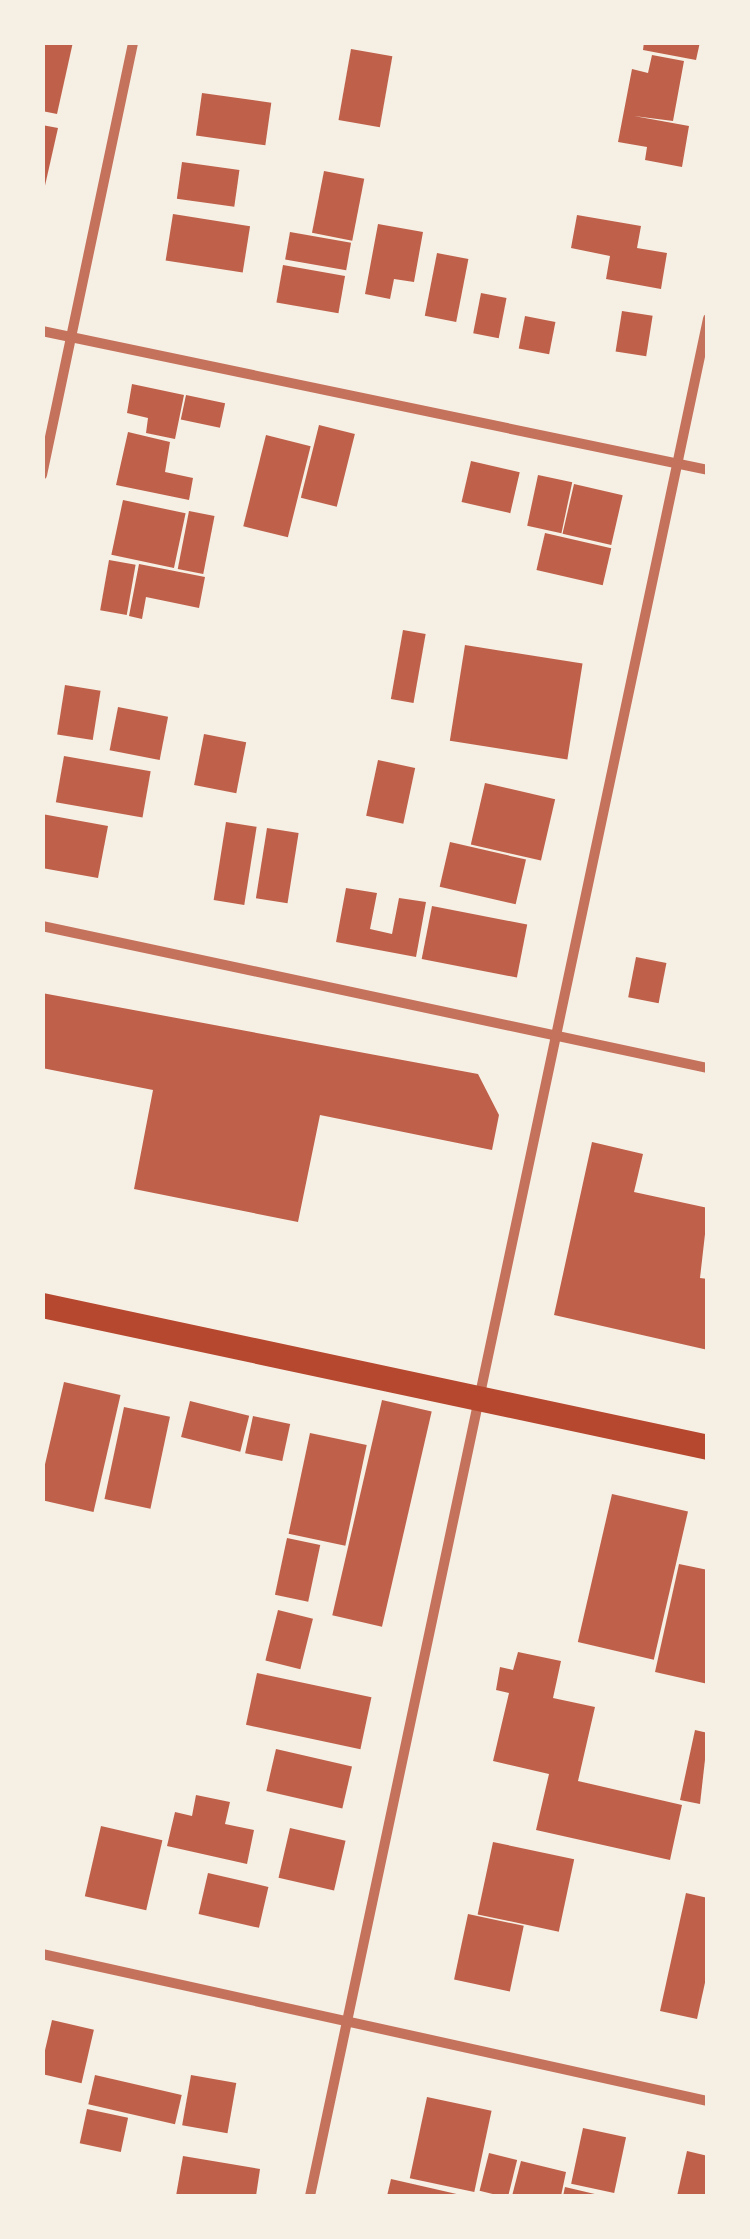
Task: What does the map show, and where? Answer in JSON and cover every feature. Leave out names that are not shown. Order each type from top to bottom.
[{"type":"main road","points":[[42,1305],[708,1447]]},
{"type":"street","points":[[42,475],[133,42]]},
{"type":"street","points":[[310,2196],[708,319]]},
{"type":"street","points":[[42,331],[708,470]]},
{"type":"street","points":[[42,926],[708,1068]]},
{"type":"street","points":[[42,1954],[708,2101]]},
{"type":"building","points":[[42,42],[73,42],[57,114],[42,111]]},
{"type":"building","points":[[644,42],[700,42],[696,60],[643,50]]},
{"type":"building","points":[[351,49],[392,56],[380,127],[338,120]]},
{"type":"building","points":[[652,55],[684,61],[673,121],[634,116],[689,126],[682,167],[645,160],[647,147],[618,142],[632,69],[648,73]]},
{"type":"building","points":[[202,93],[271,103],[265,145],[196,136]]},
{"type":"building","points":[[42,125],[58,128],[44,190],[42,189]]},
{"type":"building","points":[[182,162],[239,170],[234,207],[177,199]]},
{"type":"building","points":[[324,171],[364,179],[352,241],[312,233]]},
{"type":"building","points":[[173,214],[250,226],[243,273],[166,260]]},
{"type":"building","points":[[577,215],[641,226],[637,248],[667,253],[661,289],[606,279],[610,256],[571,248]]},
{"type":"building","points":[[378,224],[423,232],[414,282],[394,279],[390,299],[365,294]]},
{"type":"building","points":[[290,232],[351,243],[346,270],[285,260]]},
{"type":"building","points":[[437,253],[468,259],[456,322],[425,316]]},
{"type":"building","points":[[283,265],[345,276],[338,313],[276,302]]},
{"type":"building","points":[[481,293],[507,298],[499,338],[473,333]]},
{"type":"building","points":[[622,311],[653,316],[646,356],[616,351]]},
{"type":"building","points":[[525,316],[555,322],[549,354],[519,348]]},
{"type":"building","points":[[132,384],[184,395],[175,439],[146,433],[148,418],[127,413]]},
{"type":"building","points":[[186,395],[225,403],[220,428],[181,419]]},
{"type":"building","points":[[319,425],[355,434],[337,507],[301,498]]},
{"type":"building","points":[[128,432],[170,442],[165,472],[193,478],[189,500],[116,485]]},
{"type":"building","points":[[266,435],[311,446],[288,537],[243,526]]},
{"type":"building","points":[[471,461],[520,472],[510,513],[462,502]]},
{"type":"building","points":[[538,475],[572,482],[561,533],[527,526]]},
{"type":"building","points":[[574,484],[623,495],[611,545],[563,534]]},
{"type":"building","points":[[123,500],[186,513],[174,568],[111,555]]},
{"type":"building","points":[[189,511],[215,516],[203,574],[178,569]]},
{"type":"building","points":[[545,533],[611,548],[603,585],[536,570]]},
{"type":"building","points":[[109,560],[136,565],[127,615],[100,610]]},
{"type":"building","points":[[139,564],[205,577],[199,608],[146,597],[142,619],[129,616]]},
{"type":"building","points":[[403,630],[426,634],[413,703],[391,699]]},
{"type":"building","points":[[465,645],[583,664],[567,759],[450,741]]},
{"type":"building","points":[[65,685],[101,691],[93,740],[57,734]]},
{"type":"building","points":[[118,707],[168,717],[160,760],[110,750]]},
{"type":"building","points":[[204,734],[246,742],[236,793],[194,785]]},
{"type":"building","points":[[64,756],[151,771],[143,818],[56,802]]},
{"type":"building","points":[[378,760],[415,768],[403,824],[366,816]]},
{"type":"building","points":[[485,783],[555,799],[541,861],[471,844]]},
{"type":"building","points":[[42,814],[108,826],[98,878],[42,868]]},
{"type":"building","points":[[226,822],[257,827],[244,905],[214,900]]},
{"type":"building","points":[[267,828],[299,833],[287,903],[256,898]]},
{"type":"building","points":[[450,842],[526,860],[516,904],[440,887]]},
{"type":"building","points":[[346,888],[377,893],[370,929],[392,934],[399,898],[426,902],[416,957],[336,942]]},
{"type":"building","points":[[432,906],[527,925],[517,978],[422,959]]},
{"type":"building","points":[[636,957],[666,963],[659,1003],[628,997]]},
{"type":"building","points":[[42,993],[478,1074],[499,1115],[492,1150],[320,1115],[298,1222],[134,1189],[153,1090],[42,1068]]},
{"type":"building","points":[[592,1142],[643,1154],[634,1192],[708,1208],[700,1278],[708,1279],[708,1350],[554,1315]]},
{"type":"building","points":[[64,1382],[121,1395],[94,1512],[42,1500],[42,1477]]},
{"type":"building","points":[[382,1400],[432,1411],[382,1627],[332,1615]]},
{"type":"building","points":[[190,1401],[249,1416],[240,1452],[181,1437]]},
{"type":"building","points":[[124,1407],[170,1417],[150,1509],[104,1499]]},
{"type":"building","points":[[253,1416],[290,1424],[282,1461],[245,1453]]},
{"type":"building","points":[[310,1433],[367,1445],[345,1546],[289,1534]]},
{"type":"building","points":[[612,1494],[688,1512],[654,1660],[578,1642]]},
{"type":"building","points":[[287,1538],[320,1545],[308,1602],[275,1595]]},
{"type":"building","points":[[679,1564],[708,1570],[708,1684],[655,1672]]},
{"type":"building","points":[[278,1610],[313,1619],[300,1669],[265,1660]]},
{"type":"building","points":[[518,1652],[561,1661],[553,1698],[595,1707],[578,1781],[682,1805],[670,1860],[536,1830],[549,1774],[493,1761],[509,1693],[496,1690],[500,1667],[513,1670]]},
{"type":"building","points":[[257,1673],[371,1697],[360,1749],[246,1725]]},
{"type":"building","points":[[695,1730],[708,1733],[700,1804],[680,1800]]},
{"type":"building","points":[[276,1749],[352,1767],[342,1808],[266,1791]]},
{"type":"building","points":[[196,1795],[230,1802],[225,1824],[254,1830],[247,1864],[167,1846],[175,1812],[192,1816]]},
{"type":"building","points":[[101,1826],[162,1840],[146,1910],[85,1896]]},
{"type":"building","points":[[290,1828],[346,1841],[334,1891],[279,1878]]},
{"type":"building","points":[[493,1842],[574,1859],[559,1932],[478,1914]]},
{"type":"building","points":[[208,1873],[268,1887],[259,1928],[199,1914]]},
{"type":"building","points":[[686,1893],[708,1898],[708,1969],[697,2019],[660,2011]]},
{"type":"building","points":[[468,1914],[524,1926],[510,1991],[454,1980]]},
{"type":"building","points":[[52,2020],[94,2030],[82,2083],[42,2074]]},
{"type":"building","points":[[95,2075],[182,2095],[175,2124],[88,2104]]},
{"type":"building","points":[[191,2075],[236,2083],[227,2133],[182,2125]]},
{"type":"building","points":[[427,2097],[492,2111],[474,2192],[410,2178]]},
{"type":"building","points":[[87,2109],[128,2118],[121,2152],[80,2143]]},
{"type":"building","points":[[583,2128],[626,2137],[614,2193],[571,2184]]},
{"type":"building","points":[[687,2151],[708,2156],[708,2196],[677,2196]]},
{"type":"building","points":[[489,2153],[517,2160],[508,2196],[480,2191]]},
{"type":"building","points":[[183,2156],[260,2169],[256,2196],[176,2196]]},
{"type":"building","points":[[521,2161],[566,2172],[561,2196],[512,2196]]},
{"type":"building","points":[[391,2179],[461,2195],[461,2196],[387,2196]]},
{"type":"building","points":[[565,2187],[599,2195],[599,2196],[563,2196]]}]
